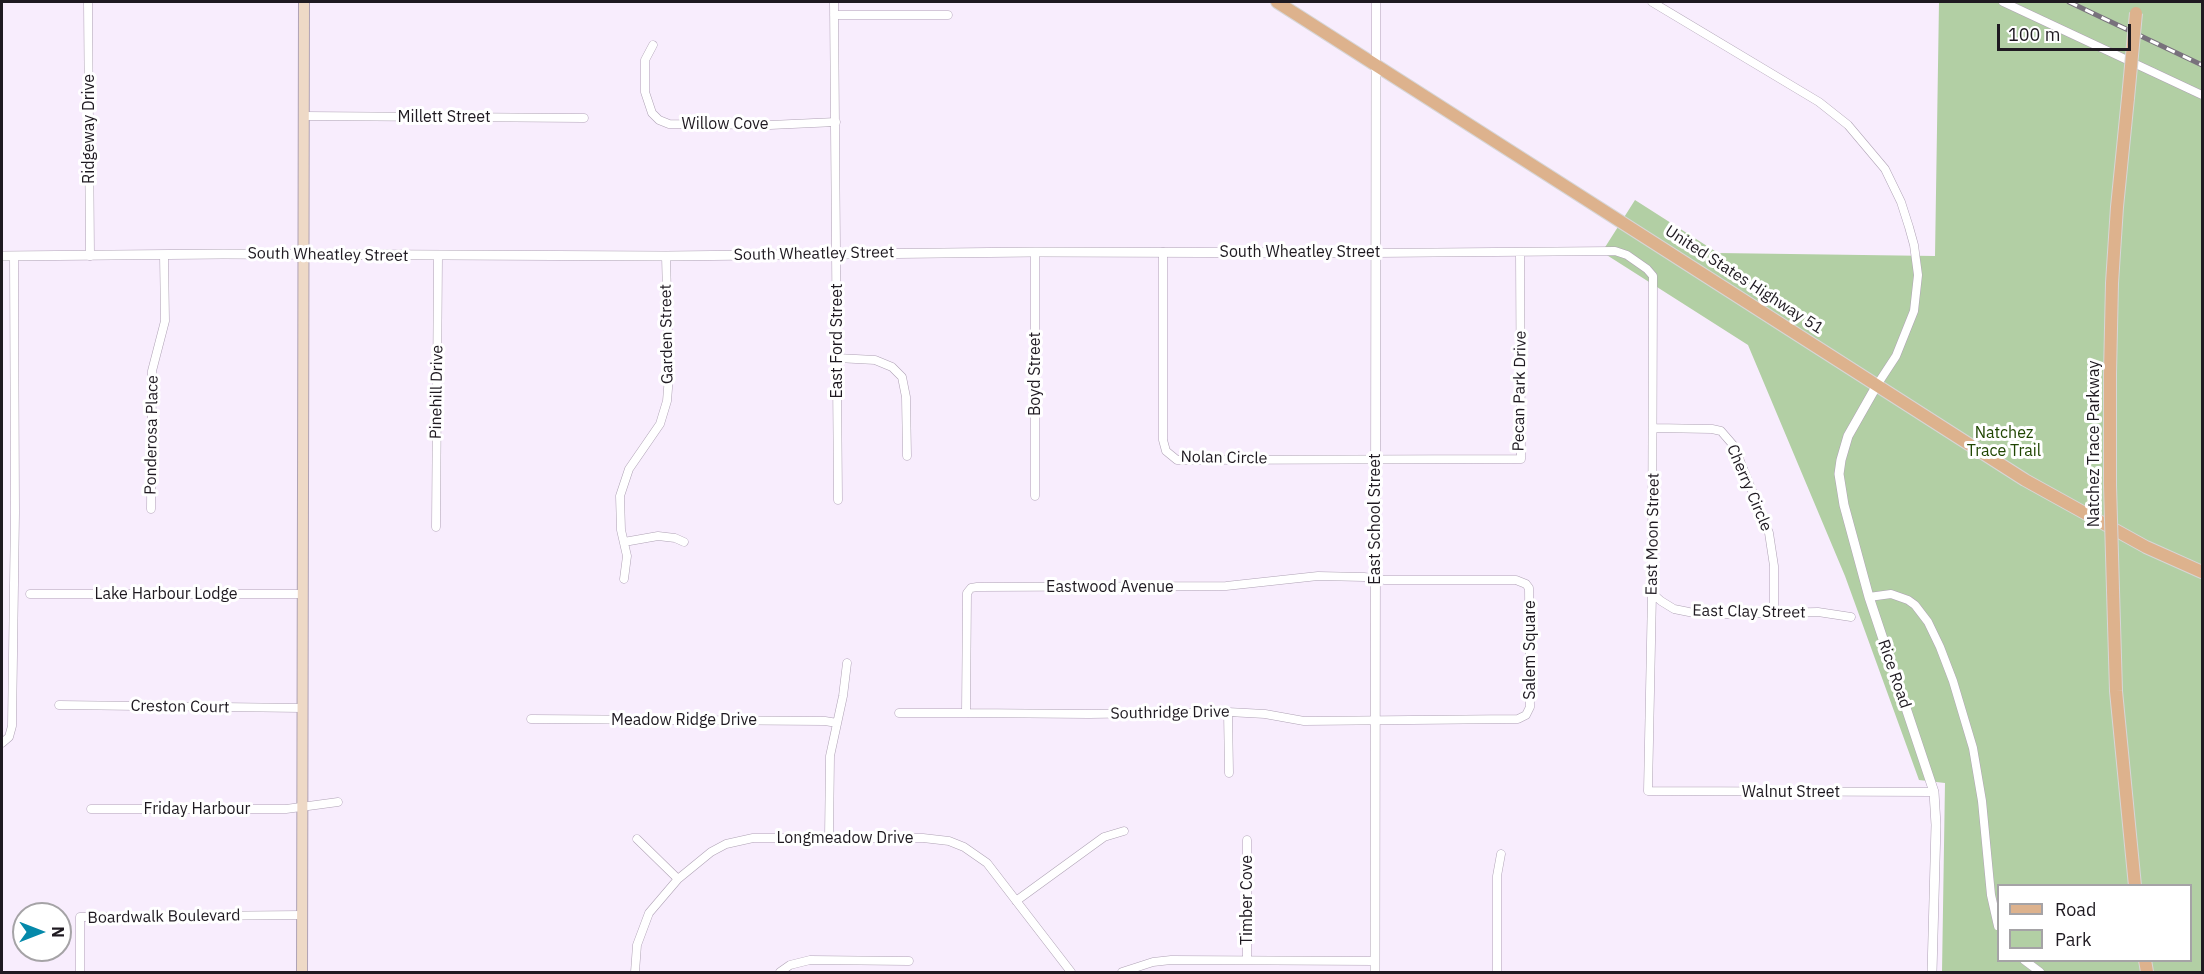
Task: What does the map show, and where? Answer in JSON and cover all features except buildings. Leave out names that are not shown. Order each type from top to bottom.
[{"type":"main road","points":[[302,972],[304,2]]},
{"type":"main road","name":"United States Highway 51","points":[[1277,2],[2025,480],[2146,547],[2202,572]]},
{"type":"main road","name":"Natchez Trace Parkway","points":[[2135,884],[2116,691],[2110,485],[2110,374],[2112,283],[2117,207],[2137,7]]},
{"type":"street","name":"Ridgeway Drive","points":[[88,2],[90,256]]},
{"type":"street","name":"East Ford Street","points":[[834,2],[838,500]]},
{"type":"street","points":[[1376,2],[1376,65]]},
{"type":"street","points":[[1652,2],[1819,102],[1848,125],[1885,169],[1901,202],[1909,227],[1918,275],[1914,311],[1896,356],[1877,385]]},
{"type":"street","points":[[2003,2],[2202,95]]},
{"type":"street","points":[[834,15],[948,15]]},
{"type":"street","name":"Willow Cove","points":[[653,45],[645,60],[645,92],[652,113],[659,120],[669,124],[770,125],[836,122]]},
{"type":"street","name":"East School Street","points":[[1375,972],[1376,65]]},
{"type":"street","name":"Millett Street","points":[[304,116],[584,118]]},
{"type":"street","name":"South Wheatley Street","points":[[2,256],[304,254],[666,256],[837,253],[1615,251],[1627,255],[1653,276]]},
{"type":"street","name":"Boyd Street","points":[[1035,252],[1035,496]]},
{"type":"street","name":"Nolan Circle","points":[[1163,252],[1163,440],[1166,452],[1177,460],[1375,459]]},
{"type":"street","name":"Pecan Park Drive","points":[[1375,459],[1521,459],[1520,252]]},
{"type":"street","name":"Ponderosa Place","points":[[151,509],[152,371],[165,321],[164,255]]},
{"type":"street","points":[[2,743],[9,737],[12,714],[15,513],[14,256]]},
{"type":"street","name":"Pinehill Drive","points":[[436,527],[438,256]]},
{"type":"street","name":"Garden Street","points":[[624,579],[627,556],[619,514],[620,496],[629,470],[660,424],[667,401],[669,376],[666,256]]},
{"type":"street","name":"East Moon Street","points":[[1648,791],[1654,428],[1653,276]]},
{"type":"street","points":[[837,358],[874,360],[892,367],[902,377],[906,397],[907,456]]},
{"type":"street","name":"Rice Road","points":[[1877,385],[1848,436],[1840,460],[1839,474],[1844,505],[1869,597],[1893,675],[1934,792],[1936,825],[1932,972]]},
{"type":"street","name":"Cherry Circle","points":[[1654,428],[1721,431],[1734,446],[1769,533],[1774,566],[1774,614]]},
{"type":"street","points":[[624,542],[658,536],[675,538],[684,542]]},
{"type":"street","name":"Eastwood Avenue","points":[[966,713],[967,593],[971,588],[977,586],[1226,586],[1318,576],[1375,579]]},
{"type":"street","name":"Salem Square","points":[[1374,720],[1518,719],[1526,715],[1530,707],[1529,593],[1526,584],[1516,580],[1375,579]]},
{"type":"street","name":"East Clay Street","points":[[1652,593],[1674,609],[1689,612],[1774,614],[1818,612],[1851,617]]},
{"type":"street","name":"Lake Harbour Lodge","points":[[30,594],[302,594]]},
{"type":"street","points":[[1869,597],[1891,594],[1900,596],[1915,605],[1928,622],[1940,647],[1957,693],[1973,748],[1982,801],[1991,895],[1997,922]]},
{"type":"street","points":[[829,838],[830,764],[847,663]]},
{"type":"street","name":"Creston Court","points":[[59,705],[302,708]]},
{"type":"street","points":[[1228,712],[1229,773]]},
{"type":"street","name":"Southridge Drive","points":[[966,713],[1228,712],[1265,714],[1304,721],[1374,720]]},
{"type":"street","points":[[899,713],[966,713]]},
{"type":"street","name":"Meadow Ridge Drive","points":[[531,719],[837,723]]},
{"type":"street","name":"Walnut Street","points":[[1648,791],[1934,792]]},
{"type":"street","name":"Friday Harbour","points":[[92,809],[286,809],[338,802]]},
{"type":"street","points":[[1016,901],[1104,837],[1125,831]]},
{"type":"street","name":"Longmeadow Drive","points":[[635,972],[637,945],[649,913],[678,879],[711,852],[726,844],[740,840],[923,838],[949,841],[976,853],[987,863],[1071,972]]},
{"type":"street","points":[[637,839],[678,879]]},
{"type":"street","name":"Timber Cove","points":[[1247,840],[1247,959]]},
{"type":"street","points":[[1497,972],[1497,876],[1501,854]]},
{"type":"street","name":"Boardwalk Boulevard","points":[[80,972],[80,917],[302,915]]},
{"type":"street","points":[[780,972],[790,965],[810,960],[909,961]]},
{"type":"street","points":[[1122,972],[1154,962],[1171,960],[1375,961]]},
{"type":"street","points":[[2027,962],[2040,972]]},
{"type":"green space","name":"Natchez Trace Trail","points":[[1939,2],[2202,2],[2202,972],[1942,972],[1945,783],[1919,780],[1845,576],[1748,345],[1602,252],[1635,200],[1718,253],[1935,256]]},
{"type":"railway","points":[[2069,2],[2202,65]]}]
